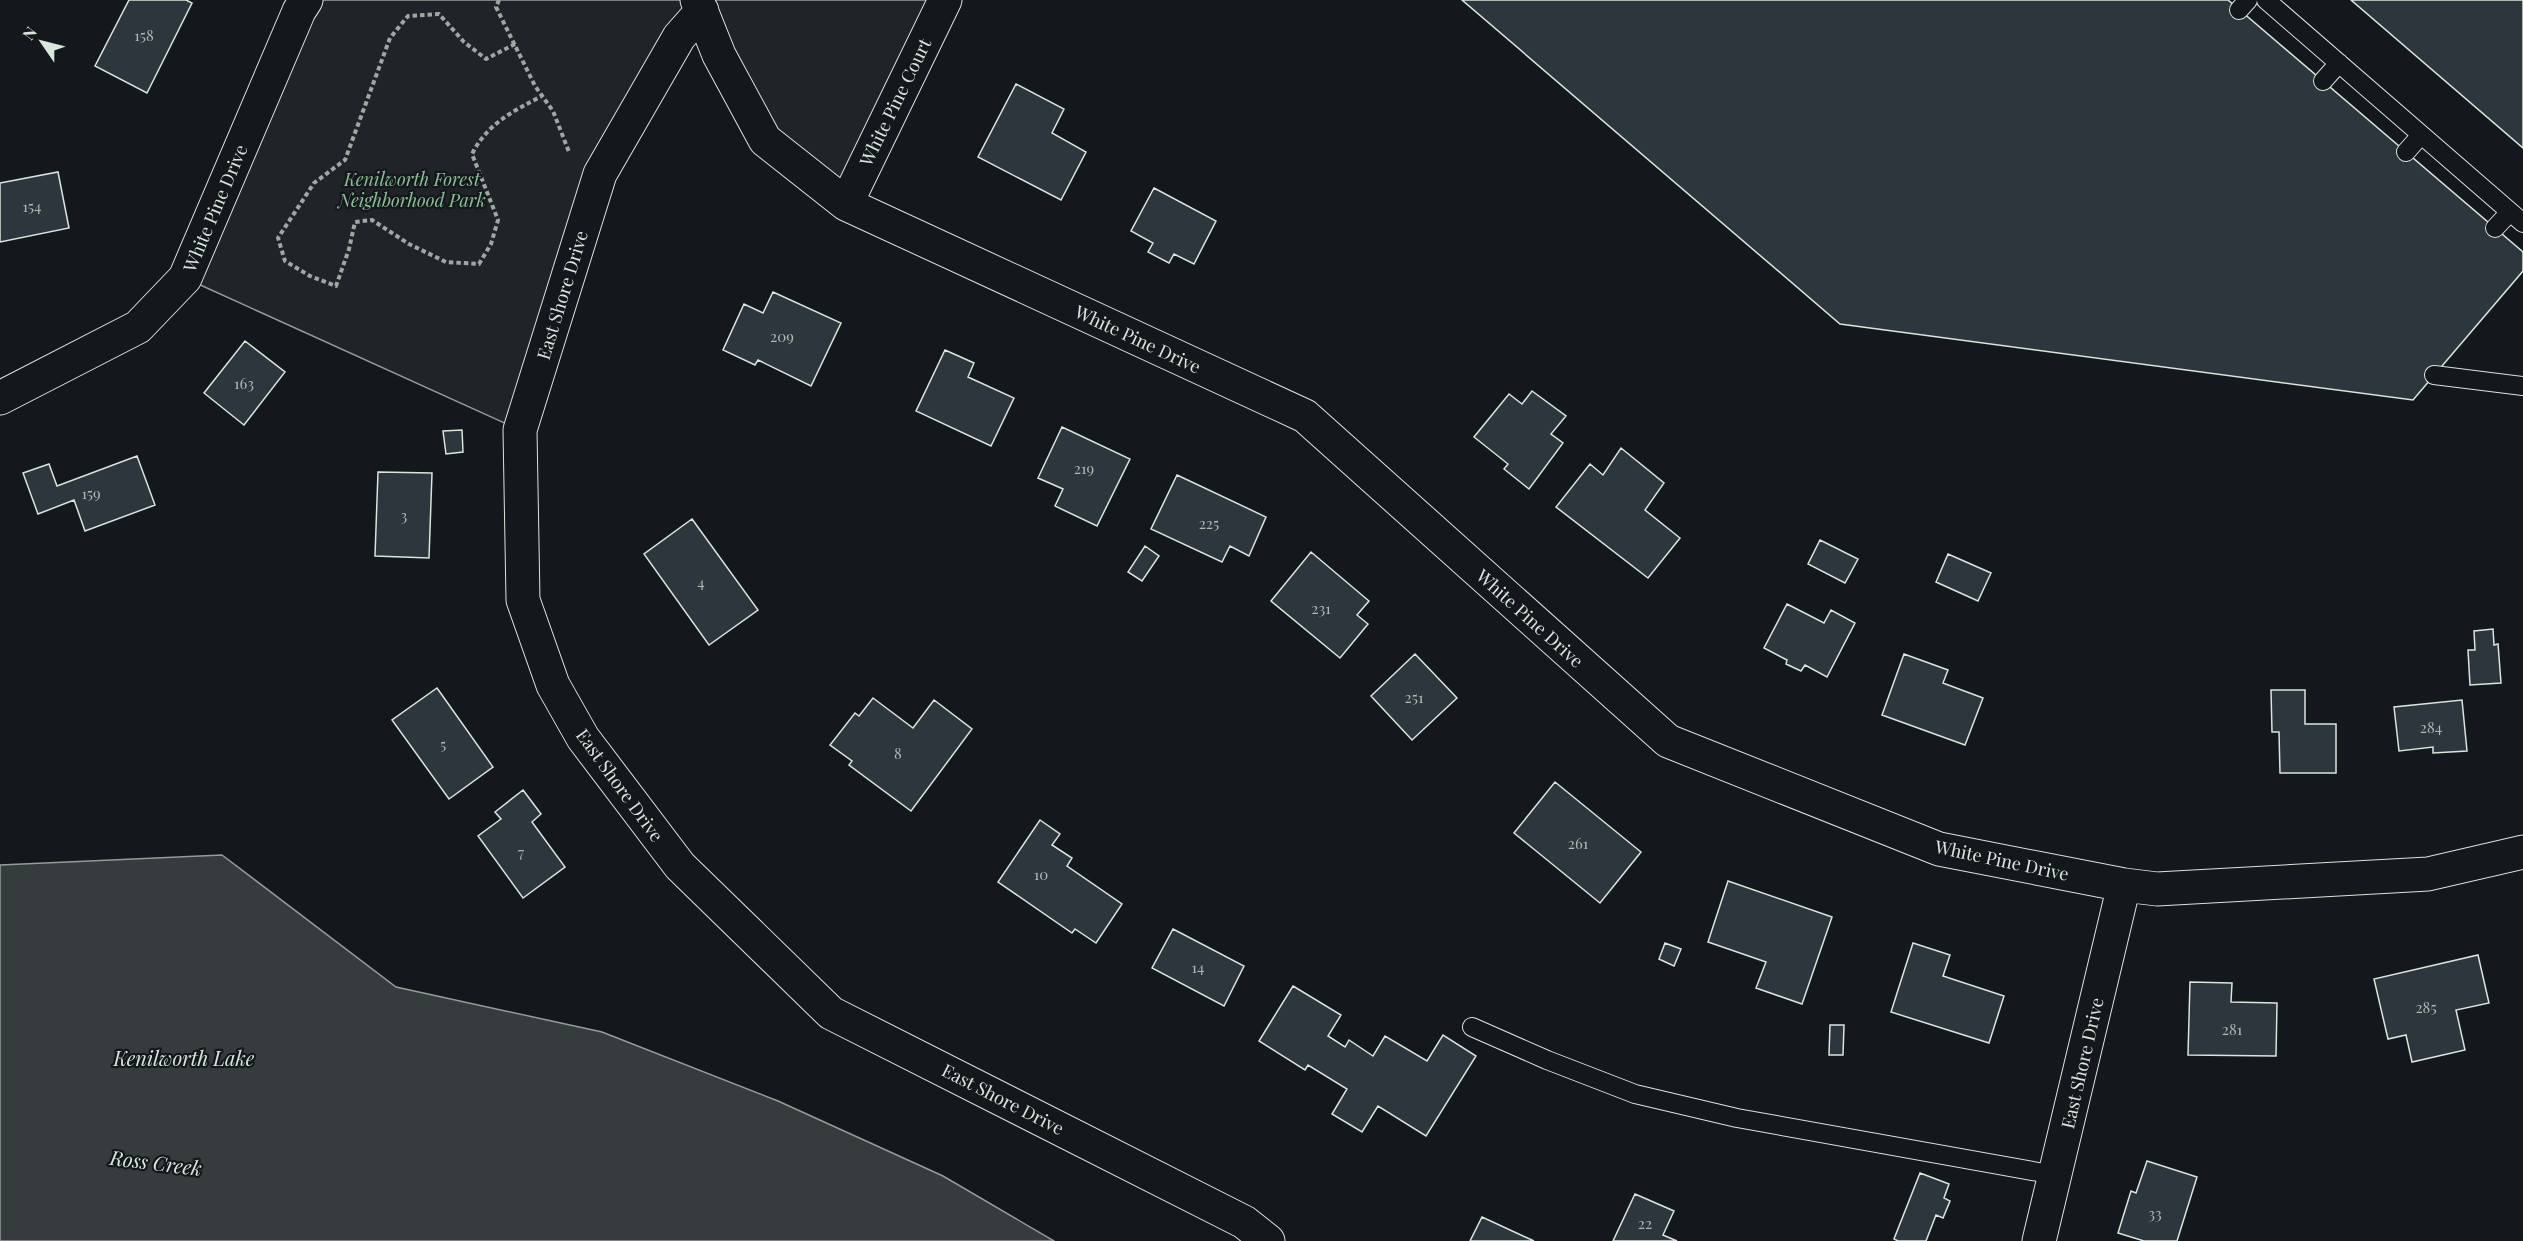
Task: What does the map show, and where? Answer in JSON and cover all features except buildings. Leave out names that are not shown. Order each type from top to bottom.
[{"type":"street","name":"White Pine Drive","points":[[0,398],[138,327],[185,278],[294,22],[306,0]]},
{"type":"street","name":"White Pine Court","points":[[846,204],[945,0]]},
{"type":"street","name":"White Pine Drive","points":[[699,5],[719,56],[765,140],[846,204],[1305,416],[1668,741],[1940,849],[2124,885],[2157,889],[2428,874],[2523,852]]},
{"type":"street","name":"East Shore Drive","points":[[699,5],[600,174],[520,430],[523,600],[553,685],[583,738],[680,866],[831,1013],[1244,1222],[1268,1241]]},
{"type":"street","name":"East Shore Drive","points":[[2039,1241],[2124,885]]},
{"type":"lane","points":[[2266,0],[2517,218],[2495,228]]},
{"type":"lane","points":[[2323,81],[2339,63]]},
{"type":"lane","points":[[2406,152],[2421,135]]},
{"type":"lane","points":[[2434,375],[2523,386]]},
{"type":"lane","points":[[1472,1027],[1547,1060],[1635,1094],[1737,1118],[2055,1175]]},
{"type":"path","points":[[499,0],[496,7],[542,96],[553,111],[578,175],[592,198]]},
{"type":"path","points":[[515,45],[486,60],[464,42],[439,14],[408,16],[390,38],[345,160],[314,183],[278,238],[285,261],[309,276],[336,286],[349,249],[355,222],[372,220],[409,244],[446,262],[479,264],[491,244],[498,220],[472,154],[480,137],[511,112],[542,96]]},
{"type":"green space","name":"Kenilworth Forest Neighborhood Park","points":[[306,0],[945,0],[846,204],[765,140],[702,11],[600,174],[520,430],[185,278]]},
{"type":"water","name":"Kenilworth Lake","points":[[222,855],[396,987],[602,1032],[778,1101],[943,1176],[1054,1241],[0,1241],[0,865]]},
{"type":"water label","name":"Ross Creek","points":[[156,1162]]}]
